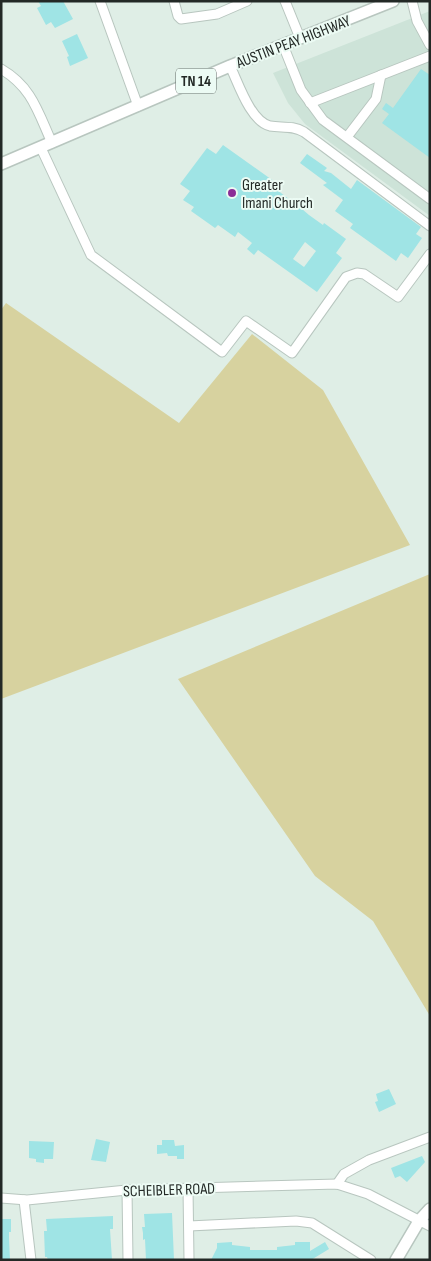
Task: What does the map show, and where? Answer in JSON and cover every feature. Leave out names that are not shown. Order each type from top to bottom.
[{"type":"main road","name":"AUSTIN PEAY HIGHWAY","points":[[1,164],[230,66],[393,1]]},
{"type":"main road","points":[[396,1260],[419,1221],[430,1209]]},
{"type":"street","points":[[100,1],[138,106]]},
{"type":"street","points":[[174,1],[178,16],[181,19],[217,14],[247,1]]},
{"type":"street","points":[[285,1],[300,38]]},
{"type":"street","points":[[412,1],[417,22],[430,46]]},
{"type":"street","points":[[283,45],[301,90],[323,120],[430,199]]},
{"type":"street","points":[[310,103],[430,56]]},
{"type":"street","points":[[1,60],[1,69],[28,91],[46,145],[90,255],[222,352],[246,321],[292,352],[346,277],[357,273],[364,274],[398,298],[430,254]]},
{"type":"street","points":[[230,66],[249,106],[261,122],[269,126],[297,128],[304,132],[430,226]]},
{"type":"street","points":[[347,137],[376,99],[381,75]]},
{"type":"street","points":[[337,1184],[344,1174],[369,1160],[430,1137]]},
{"type":"street","name":"SCHEIBLER ROAD","points":[[1,1198],[24,1200],[126,1190],[337,1184],[368,1194],[430,1226]]},
{"type":"street","points":[[188,1188],[189,1260]]},
{"type":"street","points":[[126,1190],[128,1260]]},
{"type":"street","points":[[24,1200],[30,1260]]},
{"type":"street","points":[[188,1226],[296,1221],[312,1224],[371,1260]]},
{"type":"shaded area","points":[[430,11],[430,216],[305,124],[288,103],[273,73]]},
{"type":"shaded area","points":[[6,303],[179,423],[252,334],[323,390],[410,545],[1,699],[1,310]]},
{"type":"shaded area","points":[[430,574],[430,1016],[373,921],[315,876],[178,679]]},
{"type":"building","points":[[38,1],[63,1],[73,19],[55,28],[51,22],[46,25],[37,8],[41,6]]},
{"type":"building","points":[[77,34],[88,58],[70,66],[67,57],[69,56],[62,41]]},
{"type":"building","points":[[421,69],[430,75],[430,158],[382,123],[389,114],[382,109],[386,103],[393,108]]},
{"type":"building","points":[[223,145],[275,182],[272,186],[294,203],[297,199],[305,205],[302,209],[309,215],[346,239],[336,253],[342,258],[317,292],[258,250],[254,255],[247,249],[252,243],[238,232],[235,237],[218,225],[215,228],[191,211],[194,207],[183,200],[190,191],[180,184],[207,148],[216,154]],"holes":[[[305,242],[316,251],[304,267],[293,259]]]},
{"type":"building","points":[[307,154],[327,168],[324,171],[331,173],[351,189],[357,180],[421,227],[416,234],[422,238],[408,258],[401,253],[396,261],[350,228],[353,224],[335,211],[343,200],[323,185],[327,183],[300,163]]},
{"type":"building","points":[[389,1089],[396,1104],[379,1112],[375,1102],[378,1101],[376,1094]]},
{"type":"building","points":[[96,1139],[110,1142],[106,1162],[91,1160]]},
{"type":"building","points":[[162,1140],[174,1140],[175,1146],[184,1145],[184,1159],[177,1159],[177,1156],[168,1156],[167,1153],[157,1154],[157,1145],[162,1145]]},
{"type":"building","points":[[29,1141],[54,1142],[53,1159],[44,1159],[44,1163],[36,1162],[36,1159],[29,1158]]},
{"type":"building","points":[[422,1156],[425,1162],[407,1182],[400,1176],[395,1178],[391,1168]]},
{"type":"building","points":[[172,1213],[174,1260],[146,1260],[145,1239],[143,1240],[142,1227],[145,1227],[144,1214]]},
{"type":"building","points":[[113,1216],[113,1229],[110,1229],[112,1260],[48,1260],[45,1257],[44,1231],[47,1231],[46,1219]]},
{"type":"building","points":[[1,1219],[11,1219],[11,1232],[9,1232],[10,1260],[1,1260]]},
{"type":"building","points":[[232,1242],[232,1245],[250,1247],[250,1250],[277,1250],[277,1247],[295,1245],[295,1242],[310,1242],[310,1251],[325,1242],[329,1249],[311,1260],[211,1260],[217,1248],[217,1243]]},
{"type":"place","name":"Greater Imani Church","points":[[232,193]]}]
